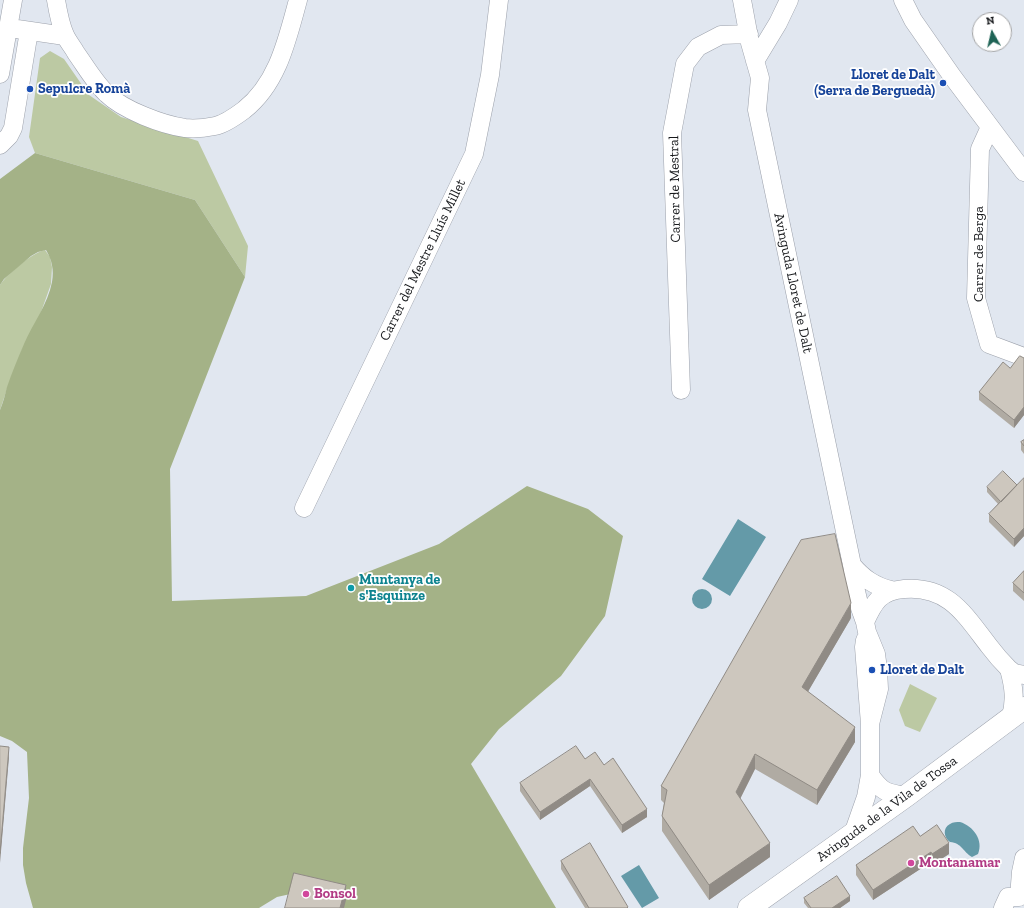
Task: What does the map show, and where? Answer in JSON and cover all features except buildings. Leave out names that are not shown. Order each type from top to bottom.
[{"type":"main road","name":"Avinguda de la Vila de Tossa","points":[[749,908],[906,796],[1017,713]]},
{"type":"street","points":[[0,74],[13,0]]},
{"type":"street","points":[[56,0],[58,15],[65,36],[97,83],[108,95],[123,106],[165,123],[184,128],[200,129],[217,126],[232,118],[245,109],[259,95],[279,63],[298,0]]},
{"type":"street","name":"Carrer del Mestre Lluís Millet","points":[[304,508],[474,154],[490,75],[499,0]]},
{"type":"street","name":"Avinguda Lloret de Dalt","points":[[742,0],[748,34],[760,78],[757,110],[852,565],[856,594],[866,627]]},
{"type":"street","points":[[755,61],[778,23],[789,0]]},
{"type":"street","points":[[903,0],[913,20],[952,76],[1024,172]]},
{"type":"street","points":[[9,27],[65,36]]},
{"type":"street","points":[[0,145],[9,136],[13,128],[29,31]]},
{"type":"street","name":"Carrer de Mestral","points":[[681,390],[672,133],[685,64],[698,47],[722,35],[748,34]]},
{"type":"street","name":"Carrer de Berga","points":[[990,127],[980,149],[976,298],[989,344],[1024,357]]},
{"type":"street","points":[[852,565],[867,581],[883,588],[891,590],[919,589],[935,593],[948,599],[958,607],[968,617],[990,647],[1016,672],[1014,702],[1017,713]]},
{"type":"street","name":"Avinguda Lloret de Dalt","points":[[853,834],[866,797],[870,775],[870,724],[864,647],[866,627],[874,604],[882,595],[891,590]]},
{"type":"street","points":[[870,775],[878,786],[888,793],[906,796]]},
{"type":"street","points":[[1003,908],[1008,897],[1019,897],[1024,858]]},
{"type":"green space","points":[[50,51],[64,59],[89,95],[121,117],[198,141],[248,246],[245,277],[195,200],[35,153],[29,137],[40,58]]},
{"type":"green space","points":[[35,153],[195,200],[245,277],[170,469],[172,601],[306,596],[439,544],[527,486],[588,509],[623,536],[605,616],[561,676],[499,729],[471,764],[556,908],[339,908],[295,893],[277,897],[259,908],[33,908],[23,865],[23,848],[29,798],[27,752],[12,741],[0,736],[0,410],[9,381],[28,336],[47,298],[52,282],[53,269],[46,250],[38,252],[31,256],[4,279],[0,285],[0,179]]},
{"type":"green space","points":[[45,250],[50,257],[52,267],[51,284],[40,315],[22,350],[0,410],[0,285],[21,264],[34,255]]},
{"type":"green space","points":[[910,684],[937,698],[920,732],[905,726],[899,710]]},
{"type":"water","points":[[738,519],[766,537],[730,596],[702,579]]},
{"type":"water","points":[[698,589],[706,589],[712,595],[712,603],[706,609],[698,609],[692,603],[692,595]]},
{"type":"water","points":[[955,822],[960,822],[973,830],[980,844],[978,854],[972,857],[960,846],[950,842],[945,836],[947,826]]},
{"type":"water","points":[[639,865],[659,898],[642,908],[621,876]]},
{"type":"place","name":"Lloret de Dalt (Serra de Berguedà)","points":[[943,83]]},
{"type":"place","name":"Sepulcre Romà","points":[[30,89]]},
{"type":"place","name":"Muntanya de s'Esquinze","points":[[351,588]]},
{"type":"place","name":"Lloret de Dalt","points":[[872,670]]},
{"type":"place","name":"Montanamar","points":[[911,863]]},
{"type":"place","name":"Bonsol","points":[[306,894]]}]
